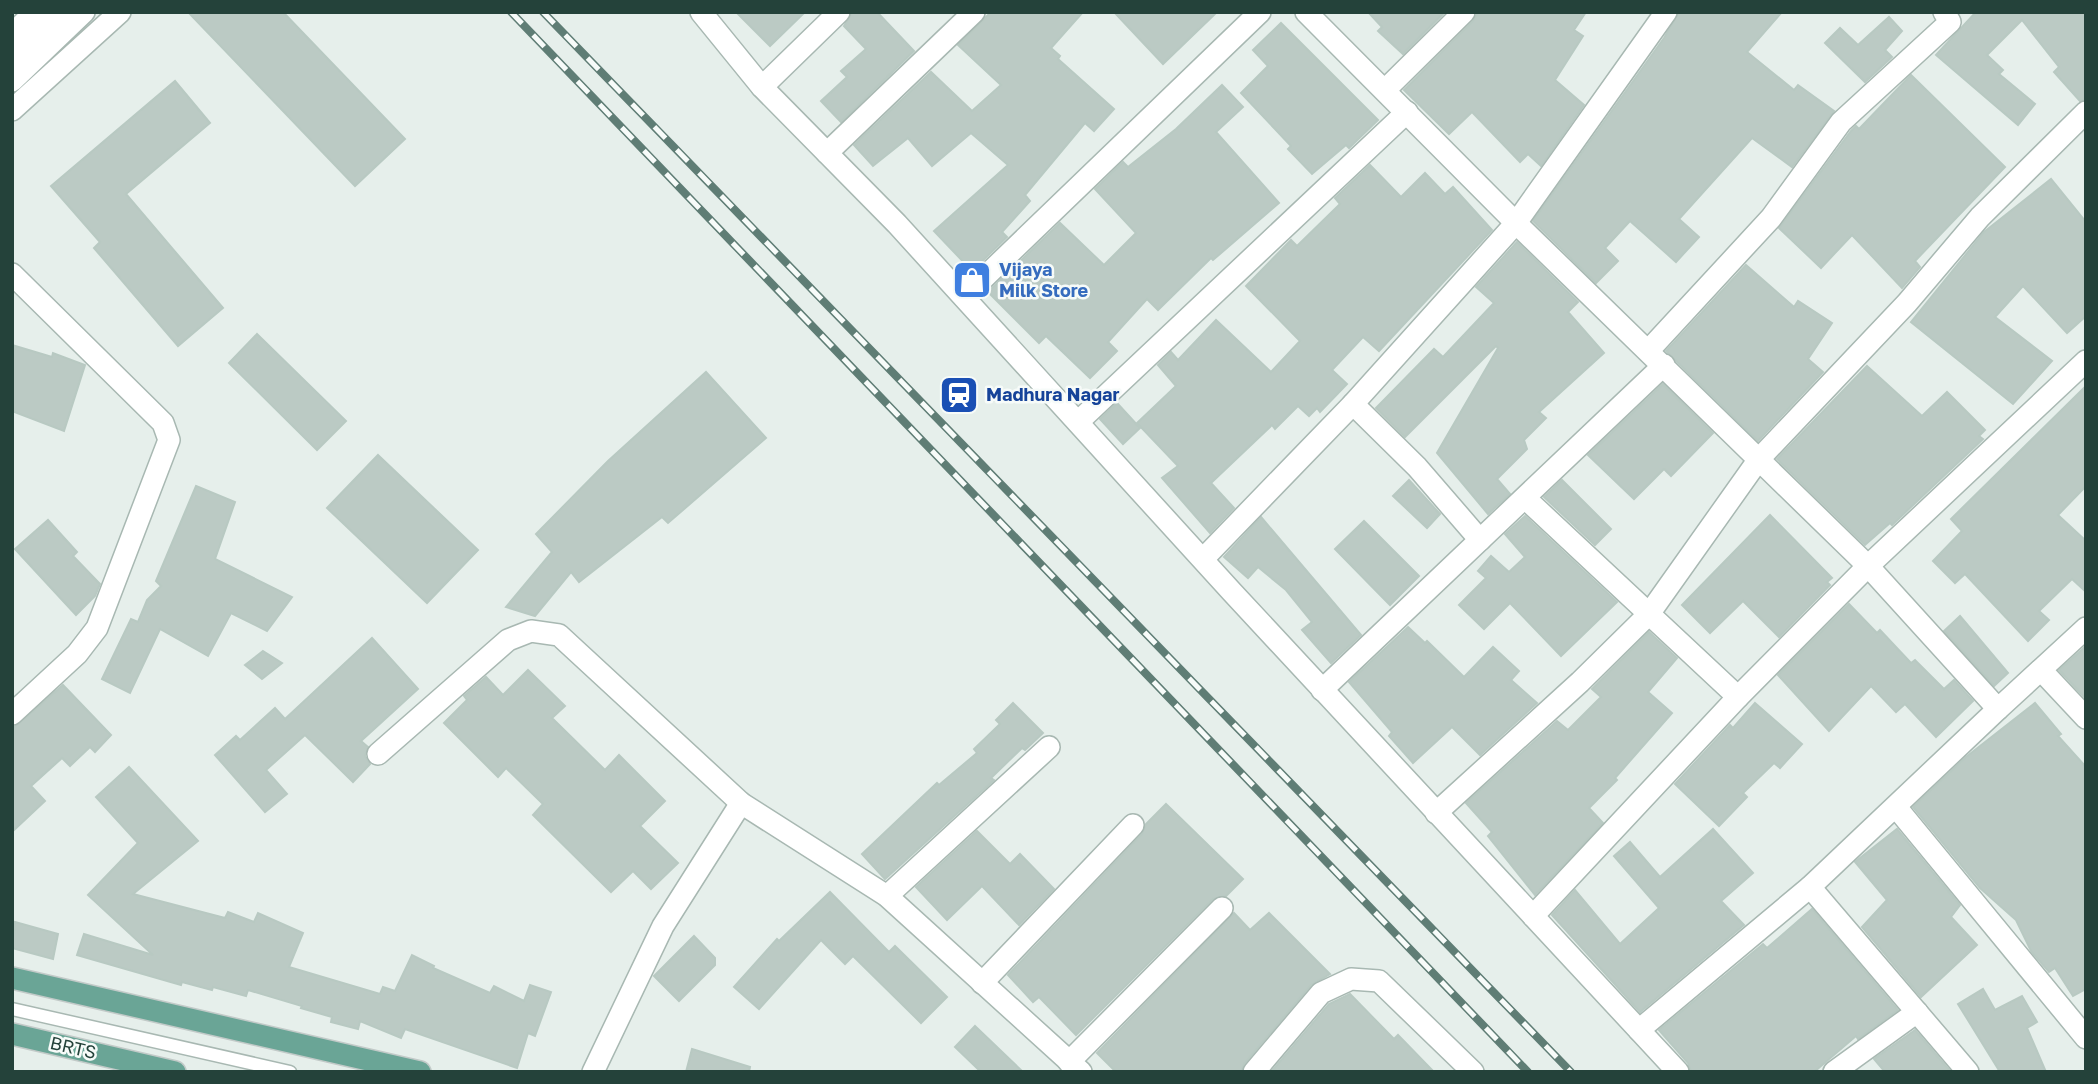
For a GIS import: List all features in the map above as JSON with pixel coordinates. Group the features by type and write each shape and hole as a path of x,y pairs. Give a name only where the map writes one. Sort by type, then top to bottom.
{"main road":[{"path":"12,978 419,1072"},
{"name":"BRTS","path":"12,1034 175,1072"}],"street":[{"path":"12,34 35,12"},
{"path":"12,58 58,12"},
{"path":"12,81 85,12"},
{"path":"12,110 120,12"},
{"path":"701,12 762,88 964,298 1322,690 1678,1072"},
{"path":"762,88 839,12"},
{"path":"827,153 974,12"},
{"path":"964,298 1260,12"},
{"path":"1385,90 1464,12"},
{"path":"1203,559 1353,404 1516,223 1666,12"},
{"path":"1322,690 1525,498 1656,357 1771,218 1841,122 1950,22 1944,12"},
{"path":"1309,13 1516,223 1868,566 1998,709"},
{"path":"1078,422 1407,112"},
{"path":"1436,813 1580,682 1649,614 1759,459 1907,303 1980,217 2086,112"},
{"path":"12,274 163,422 169,440 97,628 77,654 12,713"},
{"path":"1534,916 1738,696 1868,566 2086,361"},
{"path":"1353,404 1417,467 1480,540"},
{"path":"1525,498 1738,696"},
{"path":"1639,1030 1810,887 2086,628"},
{"path":"378,754 508,640 531,631 559,635 741,803 887,896 1075,1067 1222,908"},
{"path":"2041,670 2086,718"},
{"path":"887,896 1049,747"},
{"path":"593,1072 663,926 741,803"},
{"path":"1896,807 2086,1038"},
{"path":"982,983 1133,825"},
{"path":"1810,887 1968,1072"},
{"path":"1254,1072 1321,993 1351,978 1379,981 1473,1072"},
{"path":"1834,1072 1917,1012"}],"lane":[{"path":"12,1009 290,1072"}],"building":[{"path":"188,12 283,12 405,139 355,186"},
{"path":"736,12 805,12 770,46"},
{"path":"852,12 877,12 914,51 841,122 821,101 847,77 841,71 866,49 844,26"},
{"path":"991,12 1083,12 1051,48 1060,56 1058,59 1114,109 1094,131 1085,123 1025,195 1030,201 1002,232 1007,237 972,271 934,231 1008,165 971,133 932,166 908,138 873,166 854,145 931,72 972,111 1001,85 958,45"},
{"path":"1114,12 1217,12 1163,64"},
{"path":"1368,12 1445,12 1403,54 1378,31 1382,27"},
{"path":"1478,12 1586,12 1574,30 1583,36 1555,80 1584,105 1541,166 1528,154 1520,162 1472,112 1449,134 1404,90 1473,21"},
{"path":"1679,12 1782,12 1747,52 1794,90 1798,85 1834,111 1792,167 1752,138 1679,219 1699,237 1676,262 1630,221 1605,248 1618,261 1596,283 1533,221 1664,38"},
{"path":"1976,12 2086,12 2086,99 2080,101 2054,72 2059,67 2022,20 1987,55 2003,70 1999,74 2035,104 2018,125 1936,55"},
{"path":"1889,17 1902,31 1885,50 1892,57 1865,82 1825,43 1840,28 1858,45"},
{"path":"1281,23 1378,120 1349,148 1346,145 1312,174 1288,149 1291,146 1241,93 1268,66 1253,50"},
{"path":"1911,75 2005,167 1915,261 1920,267 1902,288 1852,235 1821,268 1779,228 1851,131 1856,126 1859,129"},
{"path":"175,81 210,123 126,194 223,308 178,346 94,248 100,242 51,186"},
{"path":"1222,85 1243,107 1216,132 1279,203 1213,260 1211,258 1158,310 1147,299 1108,342 1117,351 1090,378 1046,336 1039,343 988,292 1060,223 1104,265 1136,233 1095,189 1123,162 1128,167 1176,129"},
{"path":"1370,165 1401,197 1425,173 1445,194 1453,187 1492,230 1379,351 1363,337 1332,370 1347,384 1320,412 1317,408 1309,416 1298,406 1275,429 1272,425 1211,483 1234,508 1210,533 1162,478 1178,466 1137,423 1176,386 1158,365 1171,352 1178,360 1216,320 1271,372 1300,341 1246,286 1291,240 1297,246 1340,204 1335,198"},
{"path":"2051,179 2086,222 2086,316 2067,333 2023,286 1995,317 2052,361 2013,404 1911,322 1984,232"},
{"path":"1517,242 1578,302 1568,312 1604,353 1539,412 1546,418 1524,440 1527,449 1497,479 1510,494 1488,514 1437,453 1498,348 1496,346 1405,437 1376,408 1434,349 1443,357 1494,303 1476,287"},
{"path":"1746,265 1794,307 1798,301 1832,323 1808,359 1823,372 1758,441 1666,351"},
{"path":"257,334 346,421 317,450 229,363"},
{"path":"12,345 52,357 53,353 85,365 64,431 12,411"},
{"path":"1867,366 1922,416 1947,392 1985,430 1979,436 1983,439 1892,525 1890,523 1865,545 1777,459"},
{"path":"706,372 766,438 668,523 662,517 579,582 571,572 535,616 506,607 552,552 536,534 608,461"},
{"path":"1663,384 1713,433 1671,476 1664,469 1634,499 1588,455"},
{"path":"2086,386 2086,486 2058,515 2086,541 2086,592 2072,579 2039,611 2049,620 2028,641 1965,574 1955,583 1933,561 1962,531 1951,519"},
{"path":"1117,403 1140,428 1123,444 1100,419"},
{"path":"378,455 478,550 427,603 327,508"},
{"path":"1409,480 1440,514 1427,528 1393,496"},
{"path":"1562,480 1611,529 1595,545 1544,497"},
{"path":"196,486 235,502 215,559 292,597 267,631 231,613 208,656 160,629 130,693 102,679 131,619 138,622 147,600 161,586 156,581"},
{"path":"1770,515 1832,578 1827,582 1830,585 1779,637 1743,601 1710,633 1682,605"},
{"path":"1525,516 1617,602 1561,656 1510,603 1484,629 1459,605 1486,578 1478,571 1491,556 1509,572 1525,557 1505,534"},
{"path":"1261,517 1361,635 1331,663 1302,630 1312,622 1286,590 1258,567 1248,578 1224,557"},
{"path":"48,520 77,552 73,556 100,584 95,596 76,615 15,549"},
{"path":"1364,521 1419,576 1390,605 1335,549"},
{"path":"1849,604 1877,633 1880,630 1911,663 1915,660 1944,689 1954,680 1973,701 1936,737 1905,704 1896,712 1871,686 1829,731 1778,675"},
{"path":"1960,616 2008,673 1994,686 1944,631"},
{"path":"1408,627 1425,643 1427,641 1464,677 1493,647 1519,671 1511,680 1537,703 1480,755 1452,727 1413,763 1389,736 1392,732 1349,682"},
{"path":"1649,632 1677,658 1648,692 1672,713 1615,778 1617,780 1589,808 1603,823 1535,895 1488,836 1492,832 1466,803 1557,721 1568,730 1601,697 1592,689"},
{"path":"372,638 418,689 361,741 368,747 365,756 370,764 353,782 305,735 266,770 287,794 265,812 215,755 236,736 240,740 275,708 285,719"},
{"path":"2086,646 2086,699 2059,670"},
{"path":"263,651 282,663 262,679 245,665"},
{"path":"528,670 565,706 552,718 605,770 619,755 665,801 640,826 678,863 651,889 633,871 611,892 533,815 543,804 506,768 498,777 444,723 467,700 464,696 486,677 503,695"},
{"path":"63,685 111,735 95,752 90,747 70,766 62,758 31,786 45,801 12,832 12,729"},
{"path":"1013,703 1043,733 1025,750 1022,748 991,778 994,780 885,879 862,854 937,783 939,785 977,753 974,749 1000,724 996,720"},
{"path":"1755,703 1802,744 1780,768 1774,763 1743,793 1747,797 1719,826 1675,784 1730,725 1733,728"},
{"path":"2035,703 2061,734 2058,736 2086,767 2086,989 2073,996 2055,968 2049,972 2031,951 2016,920 1980,888 1913,807 1966,757"},
{"path":"129,767 198,841 133,894 225,918 228,912 254,922 258,913 303,933 289,967 380,994 383,987 395,991 412,955 434,966 433,968 490,993 494,986 524,1001 530,985 551,992 535,1036 528,1033 517,1068 405,1029 401,1038 360,1021 358,1029 331,1022 332,1017 301,1008 302,1006 248,990 246,996 213,987 212,990 182,982 181,985 77,955 84,934 153,955 88,895 138,843 96,797"},
{"path":"1166,804 1243,879 1226,896 1213,899 1076,1035 1039,997 1033,1002 1008,975 1142,834 1146,824"},
{"path":"1713,829 1753,873 1721,901 1744,925 1640,1012 1552,915 1575,890 1620,944 1659,908 1614,856 1630,842 1660,877"},
{"path":"1897,829 1960,905 1951,917 1977,945 1921,997 1862,927 1887,900 1855,862"},
{"path":"977,831 1010,864 1020,854 1054,889 1019,925 982,886 947,920 916,887"},
{"path":"830,892 889,952 895,946 947,997 921,1023 853,956 845,964 821,940 759,1009 734,987 777,939 779,941"},
{"path":"1812,909 1898,1010 1858,1039 1856,1036 1814,1072 1691,1072 1688,1063 1659,1030 1763,944 1767,948"},
{"path":"1234,913 1250,930 1269,913 1330,974 1311,985 1244,1064 1241,1072 1116,1072 1097,1053"},
{"path":"15,922 58,934 53,959 12,948"},
{"path":"694,936 715,958 715,965 679,1001 654,976"},
{"path":"1983,989 1995,1010 2022,996 2037,1022 2027,1028 2046,1072 2000,1072 1958,1004"},
{"path":"1350,994 1394,1039 1398,1035 1434,1072 1271,1072 1329,1004"},
{"path":"975,1026 1023,1072 981,1072 955,1047"},
{"path":"1915,1030 1951,1072 1885,1072 1874,1059"},
{"path":"692,1049 750,1067 749,1072 686,1072"}],"railway":[{"path":"511,12 1528,1072"},
{"path":"543,12 1571,1072"}],"place":[{"name":"Vijaya Milk Store","path":"972,280"},
{"name":"Madhura Nagar","path":"959,395"}]}
